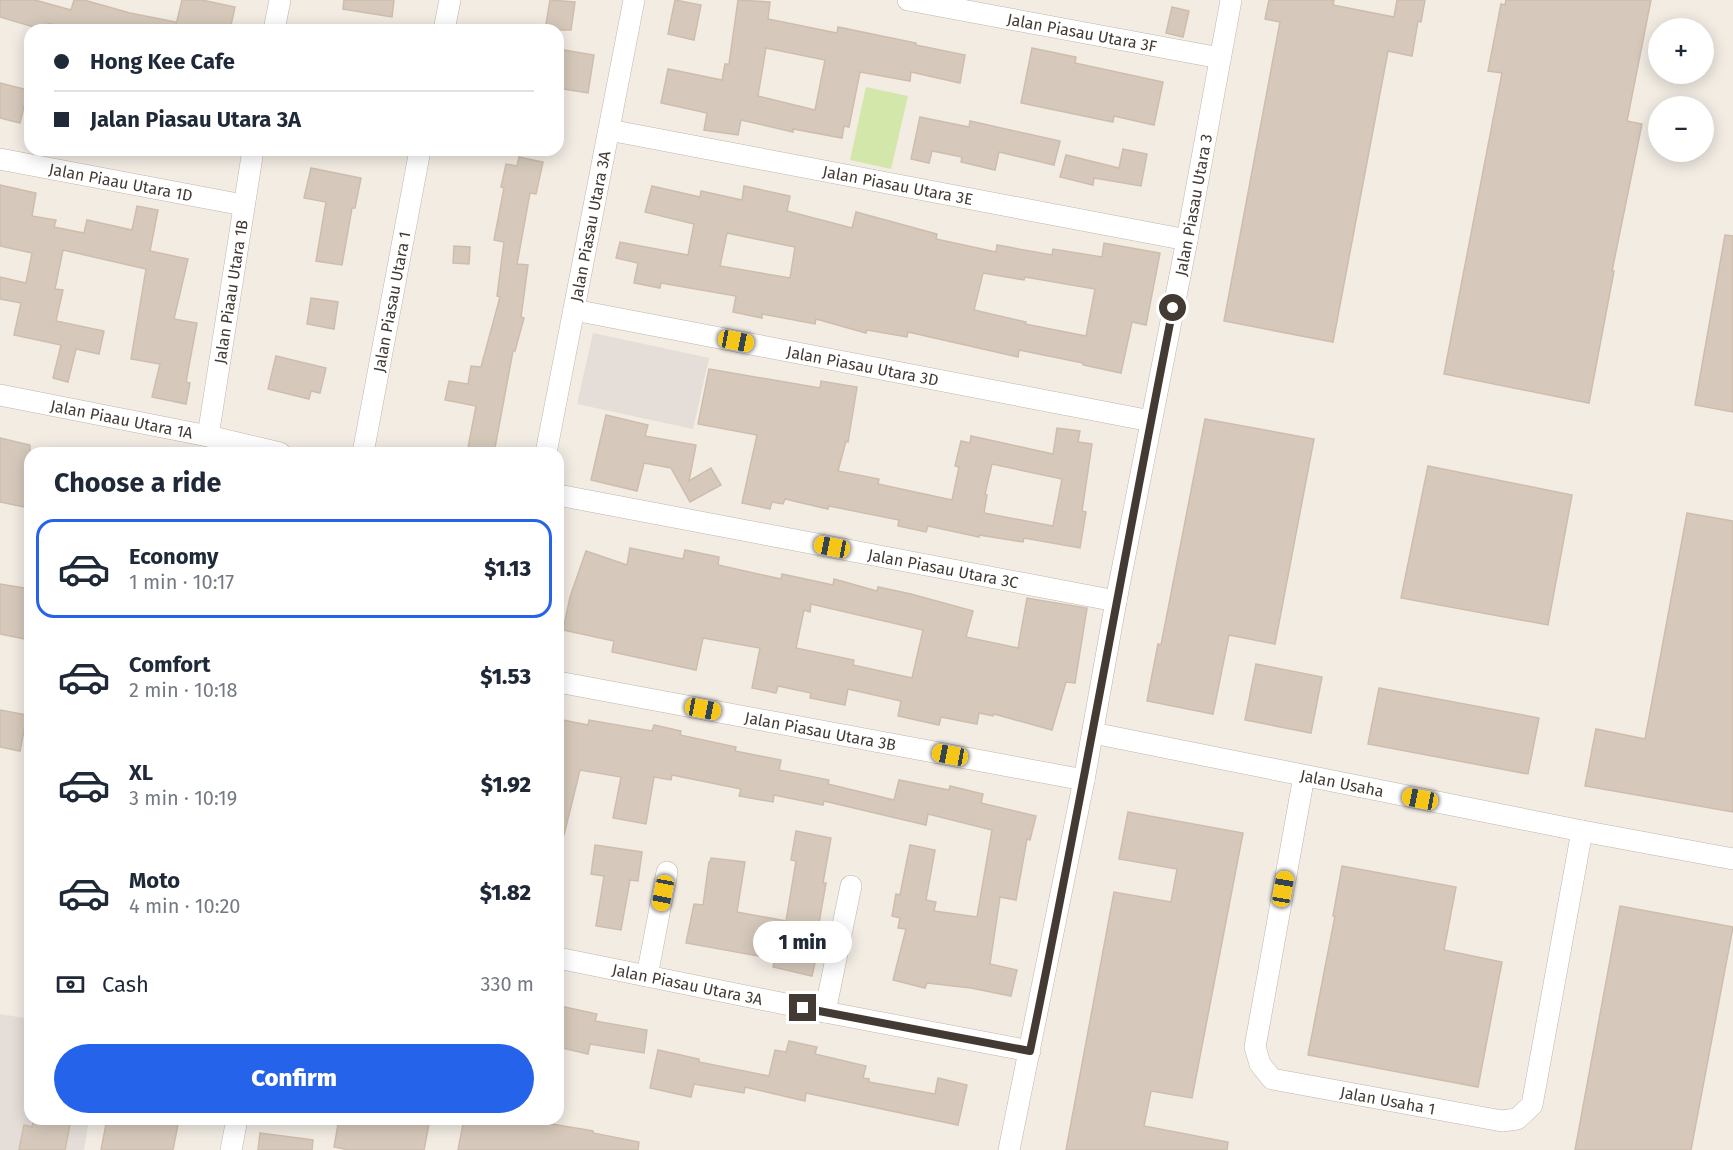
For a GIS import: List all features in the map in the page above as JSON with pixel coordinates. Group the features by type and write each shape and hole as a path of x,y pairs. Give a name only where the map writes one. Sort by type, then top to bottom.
{"street":[{"path":"275,24 280,0"},
{"path":"445,24 450,0"},
{"name":"Jalan Piasau Utara 3A","path":"547,447 634,0"},
{"name":"Jalan Piasau Utara 3F","path":"908,0 1220,58"},
{"name":"Jalan Piasau Utara 3","path":"1009,1150 1084,780 1231,0"},
{"name":"Jalan Piasau Utara 3E","path":"609,130 1187,240"},
{"name":"Jalan Piaau Utara 1B","path":"208,436 252,156"},
{"name":"Jalan Piasau Utara 1","path":"364,447 419,156"},
{"name":"Jalan Piaau Utara 1D","path":"0,159 243,205"},
{"name":"Jalan Piasau Utara 3D","path":"574,310 1151,421"},
{"name":"Jalan Piaau Utara 1A","path":"0,395 255,447"},
{"name":"Jalan Piasau Utara 3C","path":"564,496 1116,601"},
{"name":"Jalan Piasau Utara 3B","path":"564,682 1084,780"},
{"name":"Jalan Usaha","path":"1093,733 1733,859"},
{"name":"Jalan Usaha 1","path":"1304,776 1255,1047 1260,1064 1272,1079 1502,1121 1517,1119 1532,1105 1582,831"},
{"path":"647,976 667,872"},
{"path":"825,1012 852,886"},
{"name":"Jalan Piasau Utara 3A","path":"564,959 1030,1051"},
{"path":"231,1150 236,1125"}],"shaded area":[{"path":"593,333 709,358 693,429 577,404"},
{"path":"0,1014 24,1018 24,1125 88,1125 84,1150 0,1150"}],"green space":[{"path":"866,87 908,96 891,169 850,160"}],"building":[{"path":"0,0 35,0 71,10 74,0 84,0 130,13 176,22 176,24 24,24 0,17"},
{"path":"182,0 202,0 235,7 231,24 176,24"},
{"path":"344,0 394,0 392,17 343,9"},
{"path":"550,0 575,2 571,30 564,30 564,24 546,24"},
{"path":"675,0 701,5 694,40 668,34"},
{"path":"738,0 770,2 768,19 837,33 838,27 965,55 960,83 911,72 910,81 860,72 849,127 844,126 842,138 793,129 793,132 741,120 738,135 704,130 707,113 661,103 668,69 722,80 725,64 729,64","holes":["766,48 825,60 815,110 758,96"]},
{"path":"1269,0 1334,0 1333,5 1394,17 1397,0 1425,0 1421,22 1418,21 1412,56 1388,51 1333,342 1224,321 1280,22 1265,19"},
{"path":"1506,0 1651,0 1627,121 1642,124 1612,271 1614,271 1589,403 1444,374 1502,73 1488,71 1501,4 1505,5"},
{"path":"1172,7 1189,11 1183,37 1166,33"},
{"path":"1032,48 1076,57 1075,63 1163,82 1154,125 1114,116 1113,122 1021,103"},
{"path":"564,50 594,55 588,93 564,89"},
{"path":"0,83 24,89 24,106 20,123 0,118"},
{"path":"920,117 969,127 970,121 1060,141 1054,165 999,152 995,170 961,162 962,157 932,151 929,163 911,159"},
{"path":"1123,149 1147,154 1141,186 1094,178 1093,185 1060,177 1066,155 1119,168"},
{"path":"519,157 543,162 536,194 530,193 517,264 528,265 521,317 524,318 515,351 513,351 495,447 468,447 476,406 445,400 449,381 468,384 471,366 481,367 500,297 497,296 504,242 494,240 504,188 501,187 506,164 517,166"},
{"path":"311,168 361,178 355,208 352,208 342,265 316,261 326,202 304,198"},
{"path":"0,185 36,193 32,216 56,220 54,227 84,233 87,220 132,230 137,206 158,210 150,251 188,259 174,319 197,323 186,382 190,383 186,404 152,397 160,364 131,359 146,269 63,250 55,289 63,290 56,321 104,331 99,354 76,349 68,382 53,378 61,345 14,335 21,303 0,299 0,277 26,283 32,253 0,246"},
{"path":"652,186 700,197 701,191 742,200 744,186 790,196 787,211 852,228 856,212 937,234 936,239 996,252 997,245 1052,255 1053,249 1102,257 1104,243 1160,253 1146,325 1132,322 1121,373 1019,350 1018,357 908,332 907,337 867,330 866,333 816,319 815,324 762,314 762,318 733,312 736,296 661,283 660,288 634,283 638,263 616,258 620,242 688,255 694,224 645,212","holes":["727,233 795,247 790,278 720,266","983,273 1024,280 1025,277 1095,289 1086,336 1025,324 1026,322 974,310"]},
{"path":"1725,235 1733,236 1733,412 1695,405"},
{"path":"454,246 470,247 469,264 453,263"},
{"path":"311,298 338,302 334,329 307,324"},
{"path":"276,356 326,368 320,393 311,391 309,399 268,389"},
{"path":"709,369 820,388 821,381 857,387 848,442 846,441 838,471 879,479 878,484 952,500 959,467 955,466 961,441 970,443 971,436 1053,454 1057,428 1080,431 1078,442 1092,444 1082,511 1086,512 1080,548 1024,538 1023,542 979,535 979,537 928,526 926,532 898,526 899,520 829,506 828,509 785,499 783,504 772,502 770,509 742,503 757,435 698,424","holes":["992,464 1062,479 1053,526 984,513 987,495 985,494"]},
{"path":"606,415 648,425 645,436 696,445 689,481 711,468 721,485 690,502 671,468 644,463 637,491 591,480"},
{"path":"1205,419 1314,439 1275,644 1229,635 1213,714 1147,701 1158,644 1161,645"},
{"path":"0,438 30,445 30,447 24,447 24,507 0,502"},
{"path":"1428,466 1572,495 1548,625 1401,598"},
{"path":"1687,513 1733,521 1733,812 1585,786 1596,729 1645,739"},
{"path":"630,548 683,559 685,550 719,557 718,565 781,579 782,574 833,585 834,579 877,591 878,587 911,594 973,611 966,637 1018,648 1027,598 1087,608 1075,683 1066,682 1052,730 994,714 993,716 979,713 977,724 941,717 939,725 898,716 901,701 848,689 845,705 810,698 811,693 778,686 776,693 752,688 760,648 703,638 696,670 612,652 614,641 564,630 570,597 586,551 627,565","holes":["811,604 923,630 912,678 853,665 854,660 796,648 804,610 810,612"]},
{"path":"0,584 24,588 24,639 0,634"},
{"path":"1256,664 1322,677 1311,733 1245,720"},
{"path":"1379,688 1539,718 1528,774 1368,744"},
{"path":"0,710 24,714 20,751 0,747"},
{"path":"564,720 588,725 589,720 652,731 654,725 681,731 680,735 736,747 735,751 781,760 779,770 829,780 828,784 894,800 899,780 949,790 950,786 983,794 981,803 1036,816 1030,840 1027,839 1016,900 1000,897 990,964 1017,970 1011,996 927,983 925,988 893,980 906,929 898,928 900,918 892,916 896,894 900,895 910,845 935,850 926,900 936,902 934,911 977,917 992,830 928,814 926,825 824,801 823,805 774,795 773,802 739,796 741,789 672,775 671,780 654,777 646,824 613,818 621,777 580,770 564,835"},
{"path":"1128,812 1243,833 1192,1098 1151,1091 1144,1126 1228,1142 1227,1150 1066,1150 1114,892 1171,902 1177,869 1119,859"},
{"path":"796,831 831,838 816,940 820,941 812,976 773,967 775,959 686,943 694,904 703,905 711,858 745,862 737,912 786,921 796,861 791,860"},
{"path":"595,845 642,852 638,881 630,880 621,930 596,926 604,876 591,874"},
{"path":"1342,866 1456,887 1444,950 1502,962 1478,1087 1308,1055 1335,916 1333,916"},
{"path":"1620,906 1733,927 1691,1150 1575,1150"},
{"path":"564,1007 597,1014 595,1021 647,1030 644,1053 590,1044 588,1054 564,1048"},
{"path":"789,1041 817,1047 815,1054 866,1066 863,1078 869,1079 869,1082 935,1094 938,1078 967,1085 958,1125 806,1093 805,1101 745,1087 744,1093 694,1084 691,1097 650,1088 658,1050 699,1059 699,1062 769,1076 775,1050 786,1052"},
{"path":"24,1125 32,1127 32,1125 70,1125 65,1150 19,1150"},
{"path":"106,1125 178,1125 173,1150 101,1150"},
{"path":"338,1125 429,1125 424,1150 349,1150 334,1147"},
{"path":"463,1125 558,1125 639,1142 638,1150 458,1150"},
{"path":"260,1133 313,1140 312,1150 258,1150"}],"route":[{"path":"803,1008 1030,1051 1084,780 1173,308"}]}
